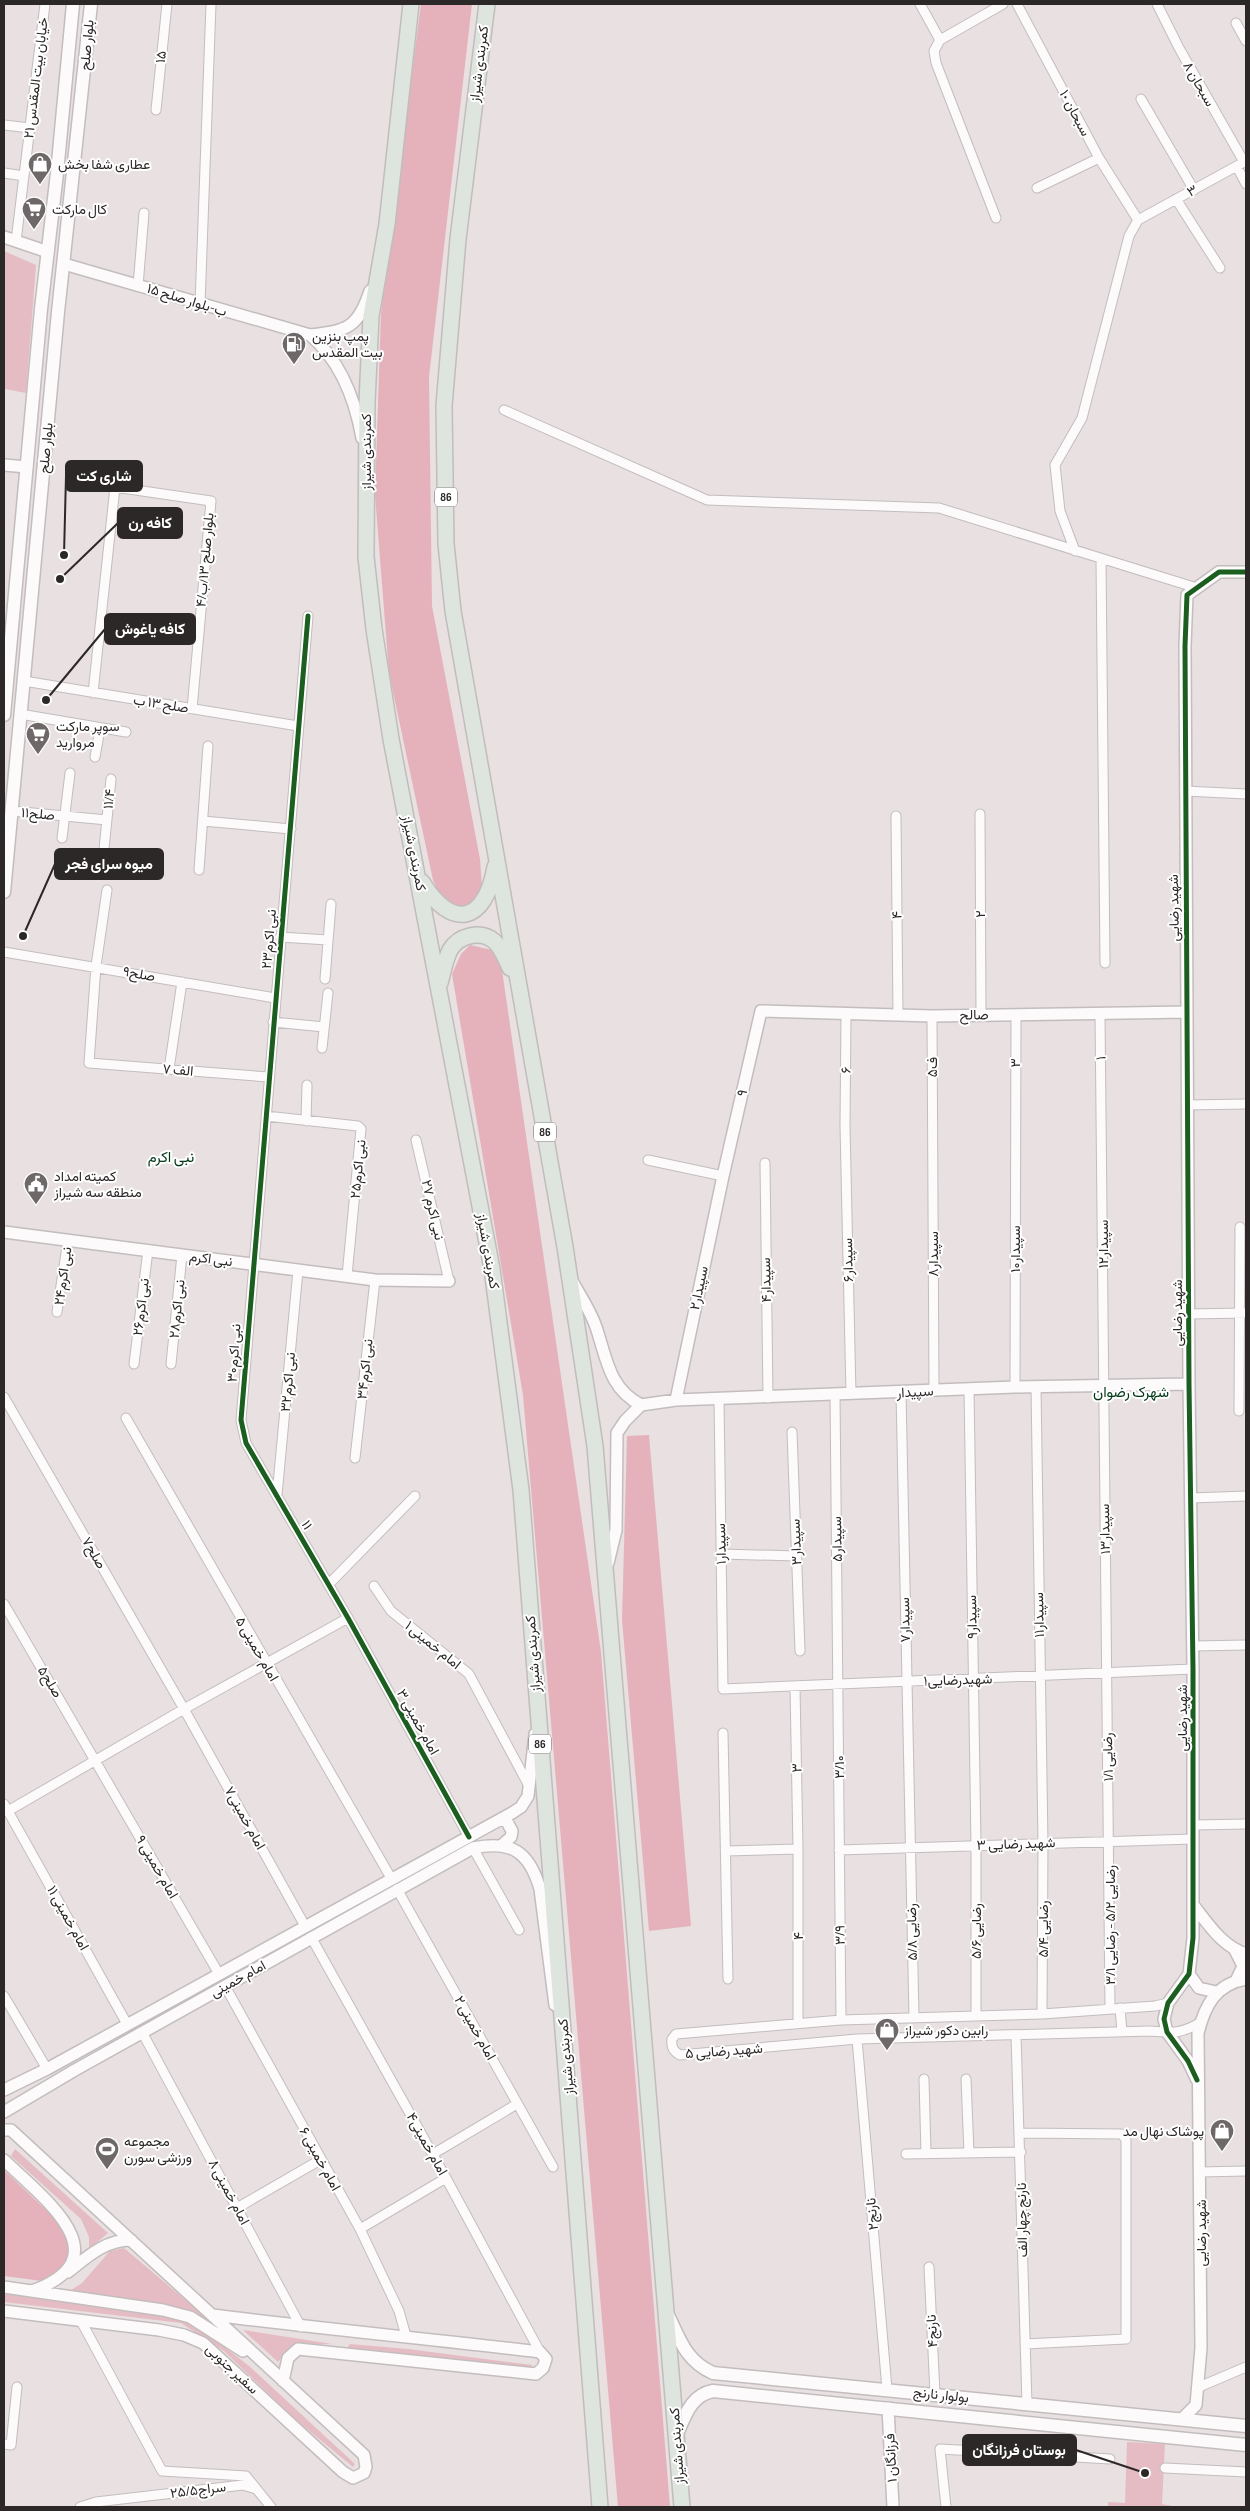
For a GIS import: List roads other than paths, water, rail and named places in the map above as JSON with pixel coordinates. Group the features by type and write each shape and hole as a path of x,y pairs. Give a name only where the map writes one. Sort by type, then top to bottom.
{"highway":[{"name":"کمربندی شیراز","path":"411,4 387,224 377,270 370,335 366,465 366,556 374,629 391,739 492,1269 509,1385 521,1490 600,2507"},
{"name":"کمربندی شیراز","path":"486,4 458,239 444,406 446,544 452,611 570,1277 596,1446 605,1577 682,2507"},
{"path":"418,874 440,907 448,913 466,913 480,906 486,899 496,858"},
{"path":"439,986 451,949 458,941 478,935 489,938 499,946 519,987"}],"main road":[{"name":"بلوار صلح","path":"4,707 73,4"},
{"name":"بلوار صلح","path":"4,892 58,312 91,4"},
{"path":"63,113 80,115"},
{"path":"20,550 36,551"},
{"name":"بولوار نارنج","path":"667,2313 689,2356 699,2367 713,2373 1246,2426"},
{"path":"713,2373 706,2379 706,2384 713,2391"},
{"path":"676,2434 696,2398 703,2393 713,2391"},
{"name":"بولوار نارنج","path":"713,2391 1246,2446"}],"street":[{"name":"خیابان بیت المقدس ۲۱","path":"16,241 45,4"},
{"name":"۱۵","path":"156,110 167,4"},
{"path":"200,304 211,4"},
{"path":"920,4 940,40"},
{"path":"996,218 936,63 934,51 940,40 1003,4"},
{"name":"سبحان ١٠","path":"1017,4 1099,158 1138,220"},
{"name":"سبحان ٨","path":"1157,4 1242,164 1246,184"},
{"path":"1236,23 1246,41"},
{"path":"1141,99 1194,190"},
{"path":"4,125 30,128"},
{"path":"1037,188 1099,158"},
{"name":"۳","path":"1138,220 1242,164"},
{"path":"4,173 24,176"},
{"path":"1176,199 1220,268"},
{"path":"138,286 144,213"},
{"path":"1075,551 1060,511 1056,465 1082,418 1129,236 1138,220"},
{"path":"4,237 48,252"},
{"name":"۱۵ ب-بلوار صلح","path":"64,264 310,334"},
{"path":"310,334 338,332 353,323 366,302 377,270"},
{"path":"310,334 325,347 336,361 343,377 358,418 366,465"},
{"path":"504,410 707,500 939,508 1197,588"},
{"path":"4,464 28,467"},
{"name":"بلوار صلح ۱۳/ب/۴","path":"94,693 115,487 211,501 192,709"},
{"path":"1101,559 1104,963"},
{"name":"شهید رضایی","path":"1197,2080 1188,2061 1166,2032 1164,2020 1168,2003 1189,1974 1194,1906 1184,646 1187,595 1219,572 1246,572"},
{"name":"نبی اکرم۲۳","path":"252,1264 308,616"},
{"name":"صلح ۱۳ ب","path":"24,681 298,726"},
{"path":"20,714 126,732"},
{"path":"95,757 100,728"},
{"path":"199,870 208,746"},
{"path":"62,838 70,773"},
{"name":"۱۱/۴","path":"104,849 111,779"},
{"path":"1185,791 1246,794"},
{"name":"صلح۱۱","path":"12,811 107,820"},
{"name":"۲","path":"980,814 981,1015"},
{"name":"۴","path":"896,816 898,1015"},
{"path":"203,821 291,829"},
{"path":"96,966 107,890"},
{"path":"325,979 330,904"},
{"path":"280,937 328,940"},
{"name":"صلح۹","path":"4,952 96,966 275,998"},
{"name":"۷ الف","path":"96,966 89,1063 268,1078"},
{"path":"169,1069 182,982"},
{"path":"322,1048 328,993"},
{"name":"صالح","path":"760,1011 932,1016 1187,1012"},
{"name":"۹","path":"722,1176 760,1011"},
{"name":"۱","path":"1100,1013 1102,1102"},
{"name":"۶","path":"845,1126 846,1015"},
{"name":"۳","path":"1015,1111 1016,1015"},
{"name":"ف۵","path":"932,1016 932,1118"},
{"path":"273,1022 324,1027"},
{"path":"306,1121 307,1086"},
{"name":"سپیدار۱۲","path":"1102,1102 1104,1386"},
{"path":"1187,1105 1246,1104"},
{"name":"سپیدار۱۰","path":"1015,1111 1016,1387"},
{"name":"نبی اکرم۲۵","path":"266,1116 358,1126 362,1132 347,1276"},
{"name":"سپیدار۸","path":"932,1118 934,1391"},
{"name":"سپیدار۶","path":"845,1126 851,1394"},
{"name":"نبی اکرم ۲۷","path":"416,1140 449,1281"},
{"path":"648,1160 722,1176"},
{"name":"سپیدار۴","path":"765,1163 768,1398"},
{"name":"سپیدار۲","path":"676,1400 722,1176"},
{"path":"1238,1411 1243,1313 1240,1227"},
{"name":"نبی اکرم","path":"4,1232 375,1280 449,1281"},
{"name":"نبی اکرم۲۴","path":"57,1312 68,1240"},
{"name":"نبی اکرم۲۶","path":"134,1364 148,1250"},
{"name":"نبی اکرم۲۸","path":"171,1364 182,1255"},
{"name":"نبی اکرم۳۰","path":"246,1444 241,1420 252,1264"},
{"name":"نبی اکرم۳۲","path":"277,1495 298,1270"},
{"path":"570,1277 597,1329 610,1375 629,1399 641,1405 625,1421 617,1433 616,1530 605,1577"},
{"name":"نبی اکرم۳۴","path":"355,1458 375,1280"},
{"path":"1188,1314 1243,1313"},
{"name":"سپیدار","path":"641,1405 676,1400 768,1398 1016,1387 1189,1384"},
{"name":"سپیدار۱۳","path":"1104,1386 1106,1673"},
{"name":"سپیدار۱۱","path":"1036,1387 1043,1843"},
{"name":"سپیدار۹","path":"969,1389 976,1846"},
{"name":"سپیدار۷","path":"901,1392 910,1848"},
{"name":"سپیدار۵","path":"834,1394 839,1685"},
{"name":"صلح۷","path":"4,1397 184,1709"},
{"name":"سپیدار۱","path":"719,1399 723,1689"},
{"name":"امام خمینی ۵","path":"126,1418 390,1878"},
{"name":"سپیدار۳","path":"792,1432 800,1651"},
{"name":"۱۱","path":"246,1444 348,1618"},
{"path":"329,1584 415,1496"},
{"path":"1191,1498 1246,1496"},
{"path":"721,1554 797,1556"},
{"name":"امام خمینی ۱","path":"374,1586 391,1610 469,1674 529,1786"},
{"name":"صلح۵","path":"4,1604 96,1760"},
{"path":"6,1808 96,1760 348,1618"},
{"name":"امام خمینی ۳","path":"348,1618 469,1836"},
{"path":"1193,1646 1246,1645"},
{"name":"شهیدرضایی۱","path":"723,1689 1193,1669"},
{"name":"رضایی ۱/۱","path":"1106,1673 1110,1841"},
{"name":"۳/۱۰","path":"839,1685 839,1850"},
{"name":"۳","path":"795,1686 798,1849"},
{"name":"امام خمینی۷","path":"184,1709 305,1926"},
{"name":"امام خمینی","path":"4,2090 68,2057 521,1807 528,1796 538,1714"},
{"path":"723,1733 728,1979"},
{"name":"امام خمینی ۹","path":"96,1760 218,1974"},
{"name":"امام خمینی ۱۱","path":"6,1808 128,2024"},
{"path":"501,1819 507,1822 512,1831 511,1837 502,1845"},
{"path":"1194,1825 1246,1824"},
{"name":"شهید رضایی ۳","path":"839,1850 1193,1838"},
{"name":"رضایی ۵/۲ - رضایی ۳/۱","path":"1110,1841 1115,2008 1122,2032"},
{"name":"رضایی ۵/۴","path":"1042,2014 1043,1843"},
{"path":"519,1930 473,1848 493,1844 502,1845 523,1856 536,1874 542,1903 551,1983 565,2043"},
{"name":"رضایی ۵/۶","path":"976,1846 976,2016"},
{"name":"امام خمینی","path":"4,2112 142,2032 473,1848"},
{"name":"رضایی ۵/۸","path":"910,1848 914,2017"},
{"path":"726,1851 798,1849"},
{"name":"۴","path":"798,1849 798,2022"},
{"name":"۳/۹","path":"839,1850 841,2020"},
{"name":"امام خمینی ۲","path":"397,1890 553,2167"},
{"path":"1194,1906 1216,1935 1235,1950 1246,1954"},
{"path":"1193,1938 1202,1934 1216,1935"},
{"name":"امام خمینی۴","path":"311,1937 433,2154 540,2352"},
{"path":"1189,1974 1199,1988 1216,1992 1241,1980 1242,1966 1235,1950"},
{"name":"امام خمینی ۶","path":"225,1986 360,2229 399,2311 406,2336"},
{"name":"شهید رضایی","path":"1182,2419 1196,2405 1201,2348 1198,2033 1201,2022 1216,1992"},
{"path":"4,1996 46,2069"},
{"name":"شهید رضایی ۵","path":"1168,2003 1042,2014 798,2022 676,2034 672,2039 671,2045 674,2052 680,2055 856,2039 1187,2031 1201,2022"},
{"name":"امام خمینی ۸","path":"142,2032 301,2327"},
{"name":"نارنج چهار الف","path":"1016,2035 1021,2152 1024,2344 1027,2404"},
{"name":"نارنج۲","path":"856,2039 887,2390"},
{"path":"68,2057 75,2070"},
{"path":"966,2078 969,2153"},
{"path":"924,2079 926,2154"},
{"path":"433,2154 517,2104"},
{"path":"4,2130 11,2130 283,2381"},
{"path":"1020,2133 1122,2134 1126,2140 1126,2339 1024,2344"},
{"path":"906,2154 1021,2152"},
{"path":"4,2160 58,2212 72,2233 75,2251 71,2263 63,2276"},
{"path":"237,2208 320,2160"},
{"path":"1200,2172 1246,2171"},
{"path":"360,2229 446,2178"},
{"path":"30,2291 50,2284 97,2250 113,2242 131,2240"},
{"name":"نارنج۴","path":"929,2267 935,2394"},
{"name":"سفیر جنوبی","path":"4,2287 163,2310 190,2317 266,2365"},
{"name":"سفیر جنوبی","path":"4,2311 167,2332 184,2335 203,2343 343,2472 353,2478 364,2473 366,2467 364,2455 283,2381"},
{"path":"213,2315 339,2332 406,2336 540,2352 546,2359 543,2368 536,2374 298,2349 288,2358 283,2381"},
{"path":"81,2321 162,2471 246,2476 271,2507"},
{"path":"337,2353 339,2332"},
{"path":"1199,2387 1246,2367"},
{"path":"7,2444 17,2387"},
{"name":"فرزانگان ۱","path":"888,2408 893,2507"},
{"path":"946,2507 940,2449 1110,2459"},
{"path":"1166,2468 1246,2472"},
{"name":"سراج۲۵/۵","path":"80,2507 96,2502 243,2485 256,2490"}],"place":[{"name":"عطاری شفا بخش","path":"40,185"},
{"name":"کال مارکت","path":"34,230"},
{"name":"پمپ بنزین بیت المقدس","path":"294,365"},
{"name":"شاری کت","path":"64,555"},
{"name":"کافه رن","path":"60,579"},
{"name":"کافه یاغوش","path":"46,700"},
{"name":"سوپر مارکت مروارید","path":"38,755"},
{"name":"میوه سرای فجر","path":"23,936"},
{"name":"کمیته امداد منطقه سه شیراز","path":"36,1205"},
{"name":"رابین دکور شیراز","path":"887,2051"},
{"name":"پوشاک نهال مد","path":"1222,2152"},
{"name":"مجموعه ورزشی سورن","path":"107,2170"},
{"name":"بوستان فرزانگان","path":"1145,2473"}],"district":[{"name":"نبی اکرم","path":"171,1157"},
{"name":"شهرک رضوان","path":"1131,1392"}]}
